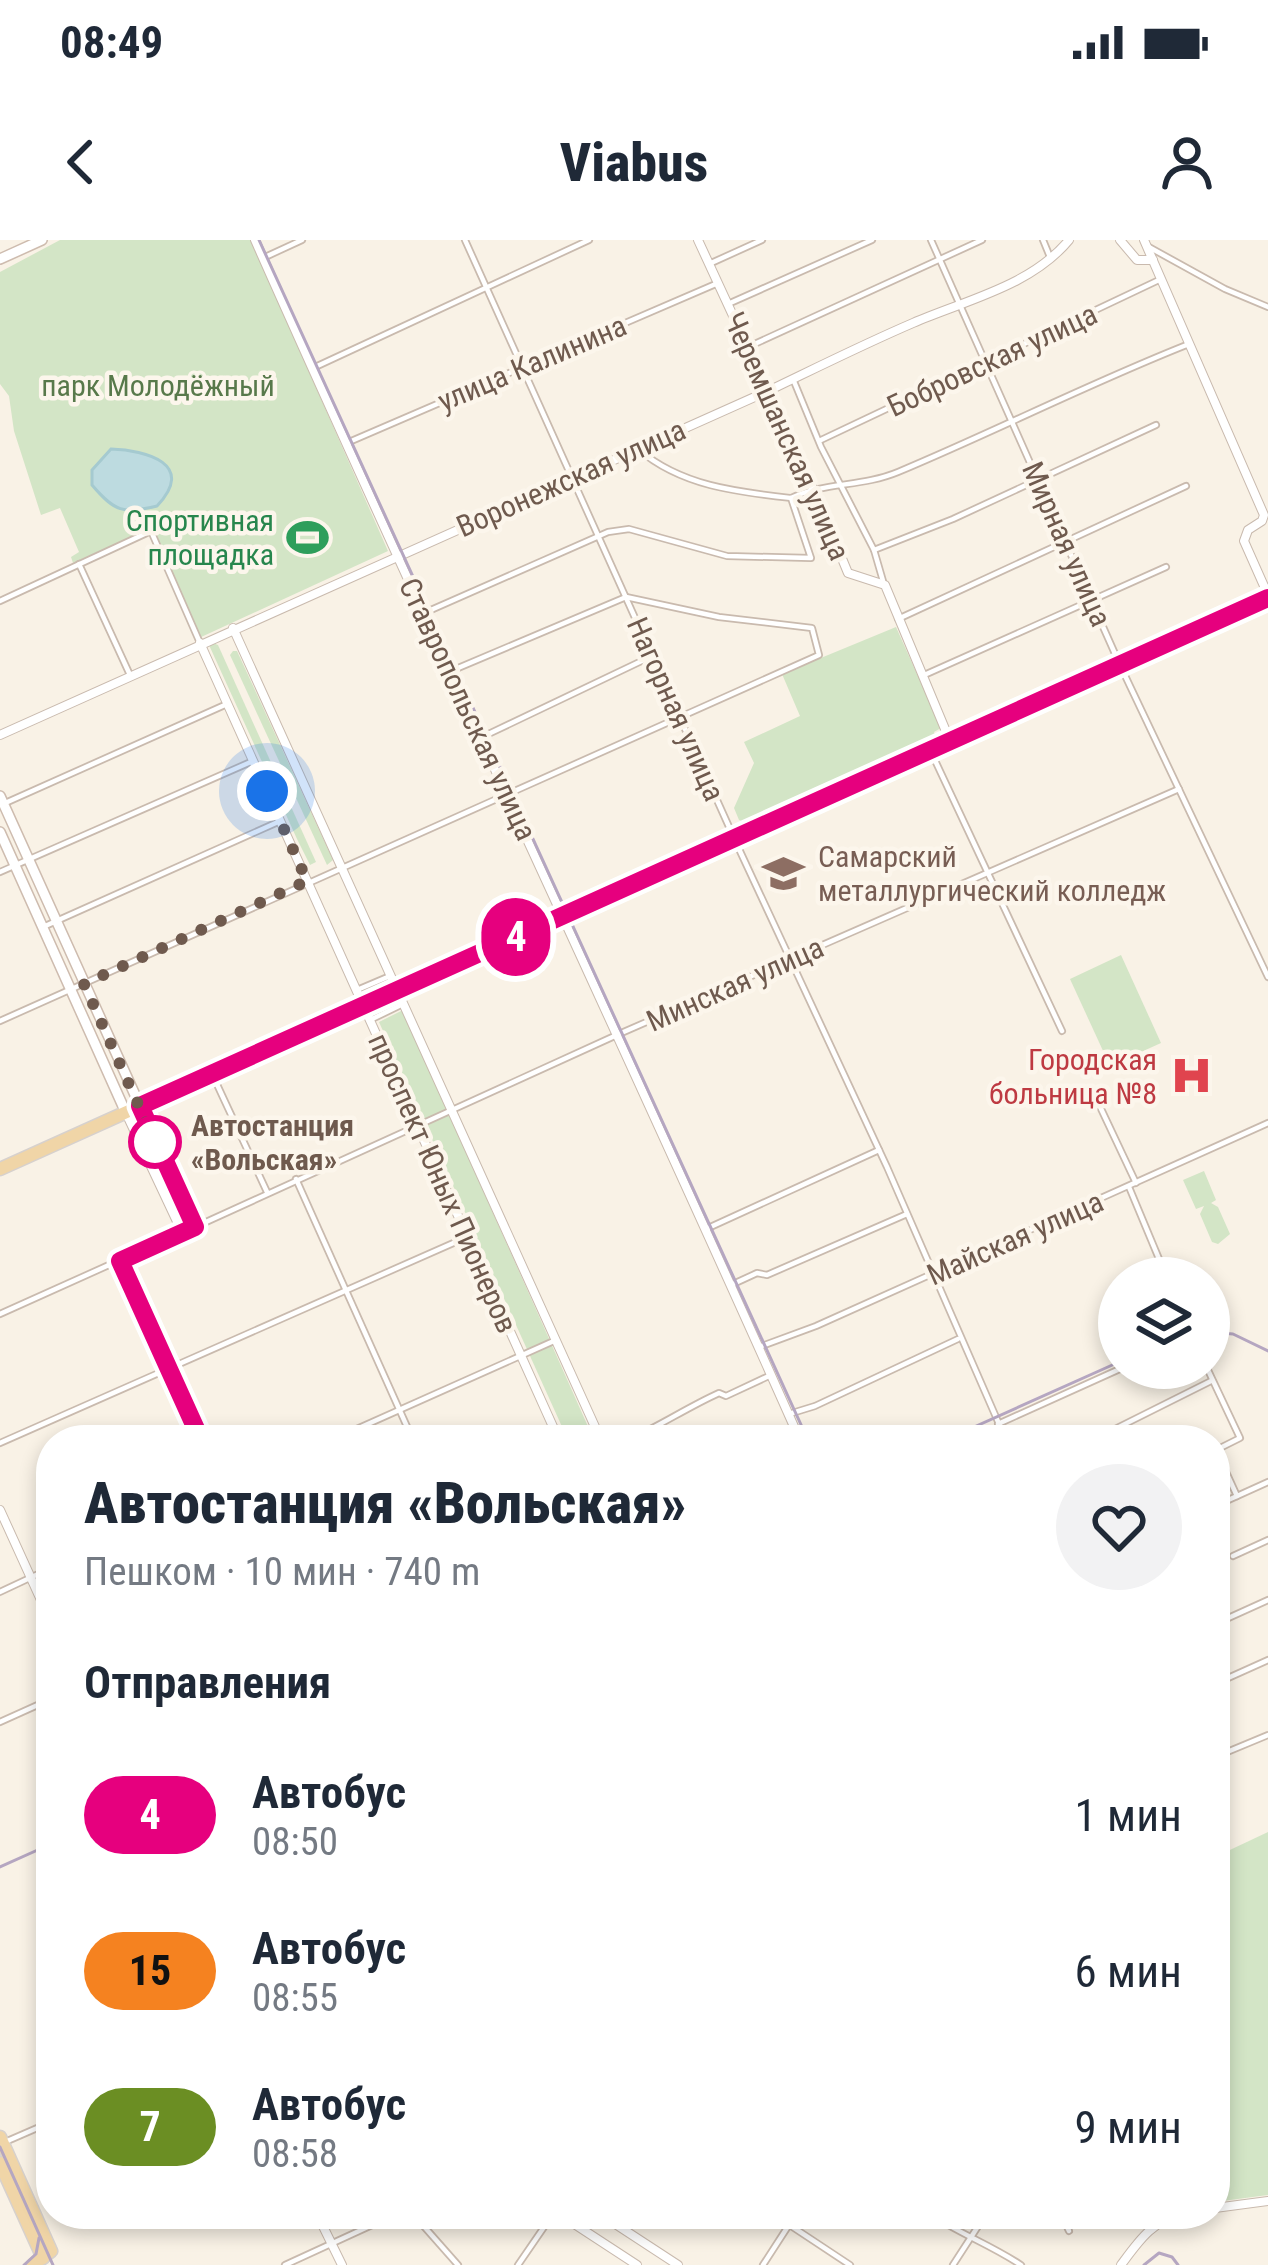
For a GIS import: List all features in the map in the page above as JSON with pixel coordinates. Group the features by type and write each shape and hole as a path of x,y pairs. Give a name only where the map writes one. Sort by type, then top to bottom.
{"main road":[{"path":"0,259 19,245 42,240"},
{"path":"0,1169 212,1074 366,1013 563,916 1268,597"},
{"path":"2,800 84,984 133,1110"},
{"path":"0,832 70,989 133,1110"},
{"path":"1,2142 46,2261"},
{"path":"0,2163 46,2261"}],"street":[{"name":"Ставропольская улица","path":"255,240 794,1425"},
{"path":"262,258 302,240"},
{"name":"Нагорная улица","path":"465,240 879,1150 998,1424"},
{"path":"313,368 589,240"},
{"name":"Черемшанская улица","path":"698,240 848,573 884,585 950,741"},
{"path":"709,264 762,240"},
{"path":"728,304 872,240"},
{"name":"Мирная улица","path":"932,240 1120,665 1268,977"},
{"path":"748,347 982,240"},
{"path":"1043,240 1051,259"},
{"name":"Воронежская улица","path":"0,735 874,340 962,305 1051,259 1069,240"},
{"path":"1120,240 1137,260 1153,260"},
{"path":"1145,243 1264,515 1244,541 1268,597"},
{"path":"1145,243 1225,289 1268,307"},
{"name":"Бобровская улица","path":"821,440 1161,279"},
{"name":"улица Калинина","path":"346,443 718,283"},
{"path":"638,449 653,462 707,485 791,498 895,474 1078,389 1189,344"},
{"path":"793,379 874,550 884,585"},
{"path":"874,550 1156,425"},
{"path":"898,619 1186,486"},
{"path":"424,613 598,537 629,529 727,556 811,558 791,498"},
{"name":"проспект Юных Пионеров","path":"79,564 151,530 552,1425"},
{"path":"0,601 79,564 130,675"},
{"path":"922,676 1166,567"},
{"path":"0,1021 819,656 812,628 799,624 719,617 626,597 451,671"},
{"name":"проспект Юных Пионеров","path":"233,628 594,1425"},
{"path":"480,738 652,656"},
{"path":"2,800 227,704"},
{"path":"931,750 1063,1031"},
{"path":"0,872 253,760"},
{"name":"Минская улица","path":"195,1227 619,1034 1179,789"},
{"path":"43,927 280,821"},
{"path":"356,991 390,976"},
{"path":"212,1074 267,1192"},
{"path":"1095,1096 1159,1257"},
{"path":"0,1314 195,1227 133,1110"},
{"path":"133,1110 182,1232"},
{"name":"Майская улица","path":"759,1347 1268,1124"},
{"path":"706,1229 879,1150"},
{"path":"296,1179 406,1425"},
{"path":"731,1285 757,1273 767,1275 907,1214"},
{"path":"40,1425 467,1237"},
{"path":"120,1261 194,1425"},
{"path":"789,1414 960,1338"},
{"path":"366,1425 556,1340"},
{"path":"657,1425 719,1393 726,1396 771,1375"},
{"path":"998,1424 1098,1379"},
{"path":"1123,1425 1195,1389"},
{"path":"1217,1389 1240,1438 1230,1443"},
{"path":"0,1443 36,1427"},
{"path":"1230,1481 1237,1496"},
{"path":"1230,1499 1268,1482"},
{"path":"0,1510 36,1589"},
{"path":"1233,1556 1268,1540"},
{"path":"0,1592 36,1576"},
{"path":"1230,1617 1268,1600"},
{"path":"1230,1677 1268,1660"},
{"path":"0,1722 36,1706"},
{"path":"1230,1751 1268,1735"},
{"path":"1,2142 36,2128"},
{"path":"1230,2207 1268,2201"},
{"path":"324,2229 342,2265"},
{"path":"285,2265 364,2229"},
{"path":"426,2229 458,2265"},
{"path":"518,2265 545,2229"},
{"path":"580,2229 638,2265"},
{"path":"623,2229 678,2265"},
{"path":"763,2265 786,2229"},
{"path":"796,2229 850,2265"},
{"path":"957,2229 1021,2265"},
{"path":"952,2265 975,2229"},
{"path":"1121,2265 1151,2229"}],"green space":[{"name":"парк Молодёжный","path":"60,240 251,240 388,551 199,638 153,527 73,563 71,557 79,552 60,508 41,515 14,431 9,396 0,384 0,272"},
{"path":"896,627 941,728 934,732 937,739 747,823 739,820 734,808 754,763 744,742 800,716 782,674"},
{"path":"209,645 218,645 316,862 310,865"},
{"path":"237,651 333,860 327,865 230,655"},
{"path":"1121,955 1161,1043 1110,1066 1070,979"},
{"path":"403,1010 587,1425 561,1425 379,1022"},
{"path":"1204,1171 1216,1200 1211,1203 1218,1207 1230,1234 1218,1244 1212,1242 1200,1214 1204,1206 1196,1209 1183,1180"},
{"path":"1268,1832 1268,2195 1230,2200 1230,1850"}],"water":[{"path":"111,449 151,456 169,470 168,492 157,506 120,509 92,485 92,470"}],"tram line":[{"path":"259,240 801,1425"},
{"path":"1230,1334 1268,1351"},
{"path":"978,1425 1098,1371"},
{"path":"0,1867 36,1851"},
{"path":"0,2147 36,2227"},
{"path":"37,2229 53,2265"},
{"path":"24,2265 36,2254 39,2238"},
{"path":"1144,2265 1159,2253 1178,2265"}],"bus line":[{"name":"4","path":"194,1425 120,1261 195,1227 140,1106 1268,598"}],"place":[{"name":"Спортивная площадка","path":"308,537"},
{"name":"Самарский металлургический колледж","path":"784,873"},
{"name":"Городская больница №8","path":"1191,1076"},
{"name":"Автостанция «Вольская»","path":"155,1142"}],"route":[{"path":"155,1142 84,984 307,881 267,791"}]}
